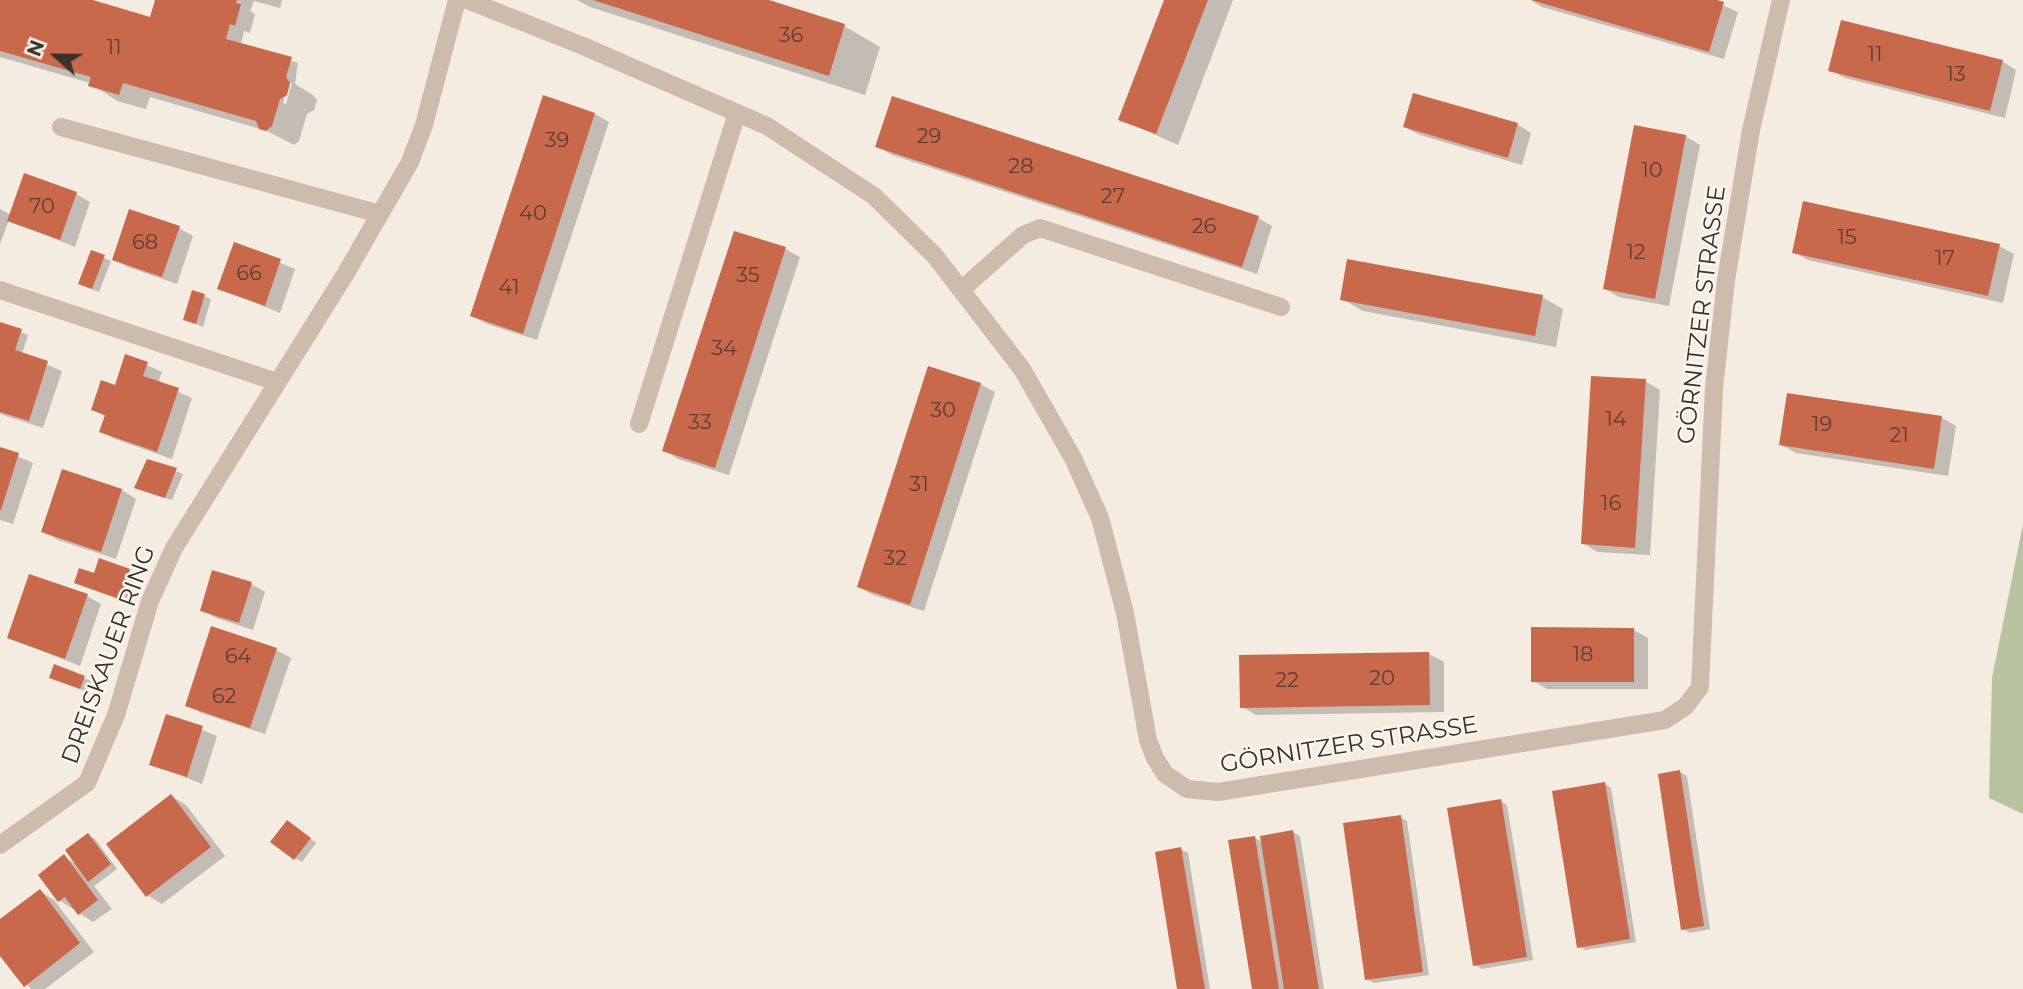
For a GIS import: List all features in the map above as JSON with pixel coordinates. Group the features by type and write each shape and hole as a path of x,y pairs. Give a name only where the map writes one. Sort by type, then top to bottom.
{"street":[{"name":"DREISKAUER RING","path":"0,845 87,783 116,715 150,601 174,548 410,162 424,125 457,0"},
{"name":"GÖRNITZER STRASSE","path":"467,0 583,46 767,126 874,196 935,256 1023,369 1073,458 1100,518 1125,613 1148,740 1165,774 1187,789 1218,792 1665,720 1686,706 1700,687 1714,388 1726,280 1751,130 1781,0"},
{"path":"639,424 737,113"},
{"path":"61,127 380,214"},
{"path":"961,290 1023,235 1041,228 1281,307"},
{"path":"0,290 277,382"}],"green space":[{"path":"2023,524 2023,814 1989,798 1992,678"}],"building":[{"path":"0,0 93,0 150,17 155,0 237,0 236,3 241,4 235,26 230,24 226,39 292,57 286,77 290,83 287,95 280,99 272,126 266,131 259,129 256,121 123,83 119,95 88,86 91,77 0,51"},
{"path":"593,0 769,0 845,24 829,76"},
{"path":"1164,0 1208,0 1156,134 1118,120"},
{"path":"1531,0 1717,0 1724,2 1709,52"},
{"path":"1841,20 2003,60 1990,111 1828,71"},
{"path":"1413,93 1518,123 1508,158 1403,127"},
{"path":"543,95 595,113 523,334 470,316"},
{"path":"892,96 1259,216 1242,267 875,147"},
{"path":"1634,125 1686,135 1655,299 1603,289"},
{"path":"24,173 77,192 60,240 7,221"},
{"path":"1803,201 2000,244 1988,296 1792,253"},
{"path":"129,209 180,226 162,277 112,260"},
{"path":"734,231 786,247 715,468 662,451"},
{"path":"234,242 281,259 265,306 217,289"},
{"path":"91,250 105,255 92,289 78,284"},
{"path":"1347,259 1543,295 1535,336 1340,300"},
{"path":"192,290 205,294 196,324 183,320"},
{"path":"0,322 22,329 15,350 48,361 29,421 0,412"},
{"path":"125,354 148,362 143,376 179,388 157,452 99,432 105,415 91,410 101,380 115,385"},
{"path":"928,366 981,383 910,605 857,587"},
{"path":"1591,376 1646,379 1635,548 1581,544"},
{"path":"1787,393 1942,416 1934,469 1779,445"},
{"path":"0,447 19,453 1,510 0,510"},
{"path":"147,459 177,468 165,498 134,488"},
{"path":"62,469 122,489 101,552 41,532"},
{"path":"99,558 130,569 119,599 74,583 79,568 94,573"},
{"path":"212,570 252,582 239,623 200,611"},
{"path":"29,574 88,594 65,659 7,638"},
{"path":"211,626 277,648 250,728 185,706"},
{"path":"1531,627 1634,628 1634,682 1531,682"},
{"path":"1429,652 1430,705 1240,708 1239,655"},
{"path":"54,664 85,676 80,689 49,678"},
{"path":"166,714 203,726 187,777 149,765"},
{"path":"1680,770 1704,926 1681,930 1658,774"},
{"path":"1605,782 1630,939 1577,948 1552,791"},
{"path":"171,794 211,847 146,897 106,844"},
{"path":"1501,799 1527,957 1473,966 1447,808"},
{"path":"1401,815 1423,972 1365,980 1343,823"},
{"path":"287,820 311,838 294,860 270,842"},
{"path":"1293,830 1319,989 1284,989 1260,836"},
{"path":"88,833 111,864 88,882 65,850"},
{"path":"1255,836 1279,989 1252,989 1228,840"},
{"path":"1181,847 1205,989 1177,989 1155,852"},
{"path":"64,854 98,900 78,915 65,897 58,902 38,875"},
{"path":"40,889 80,943 24,987 0,956 0,919"}]}
